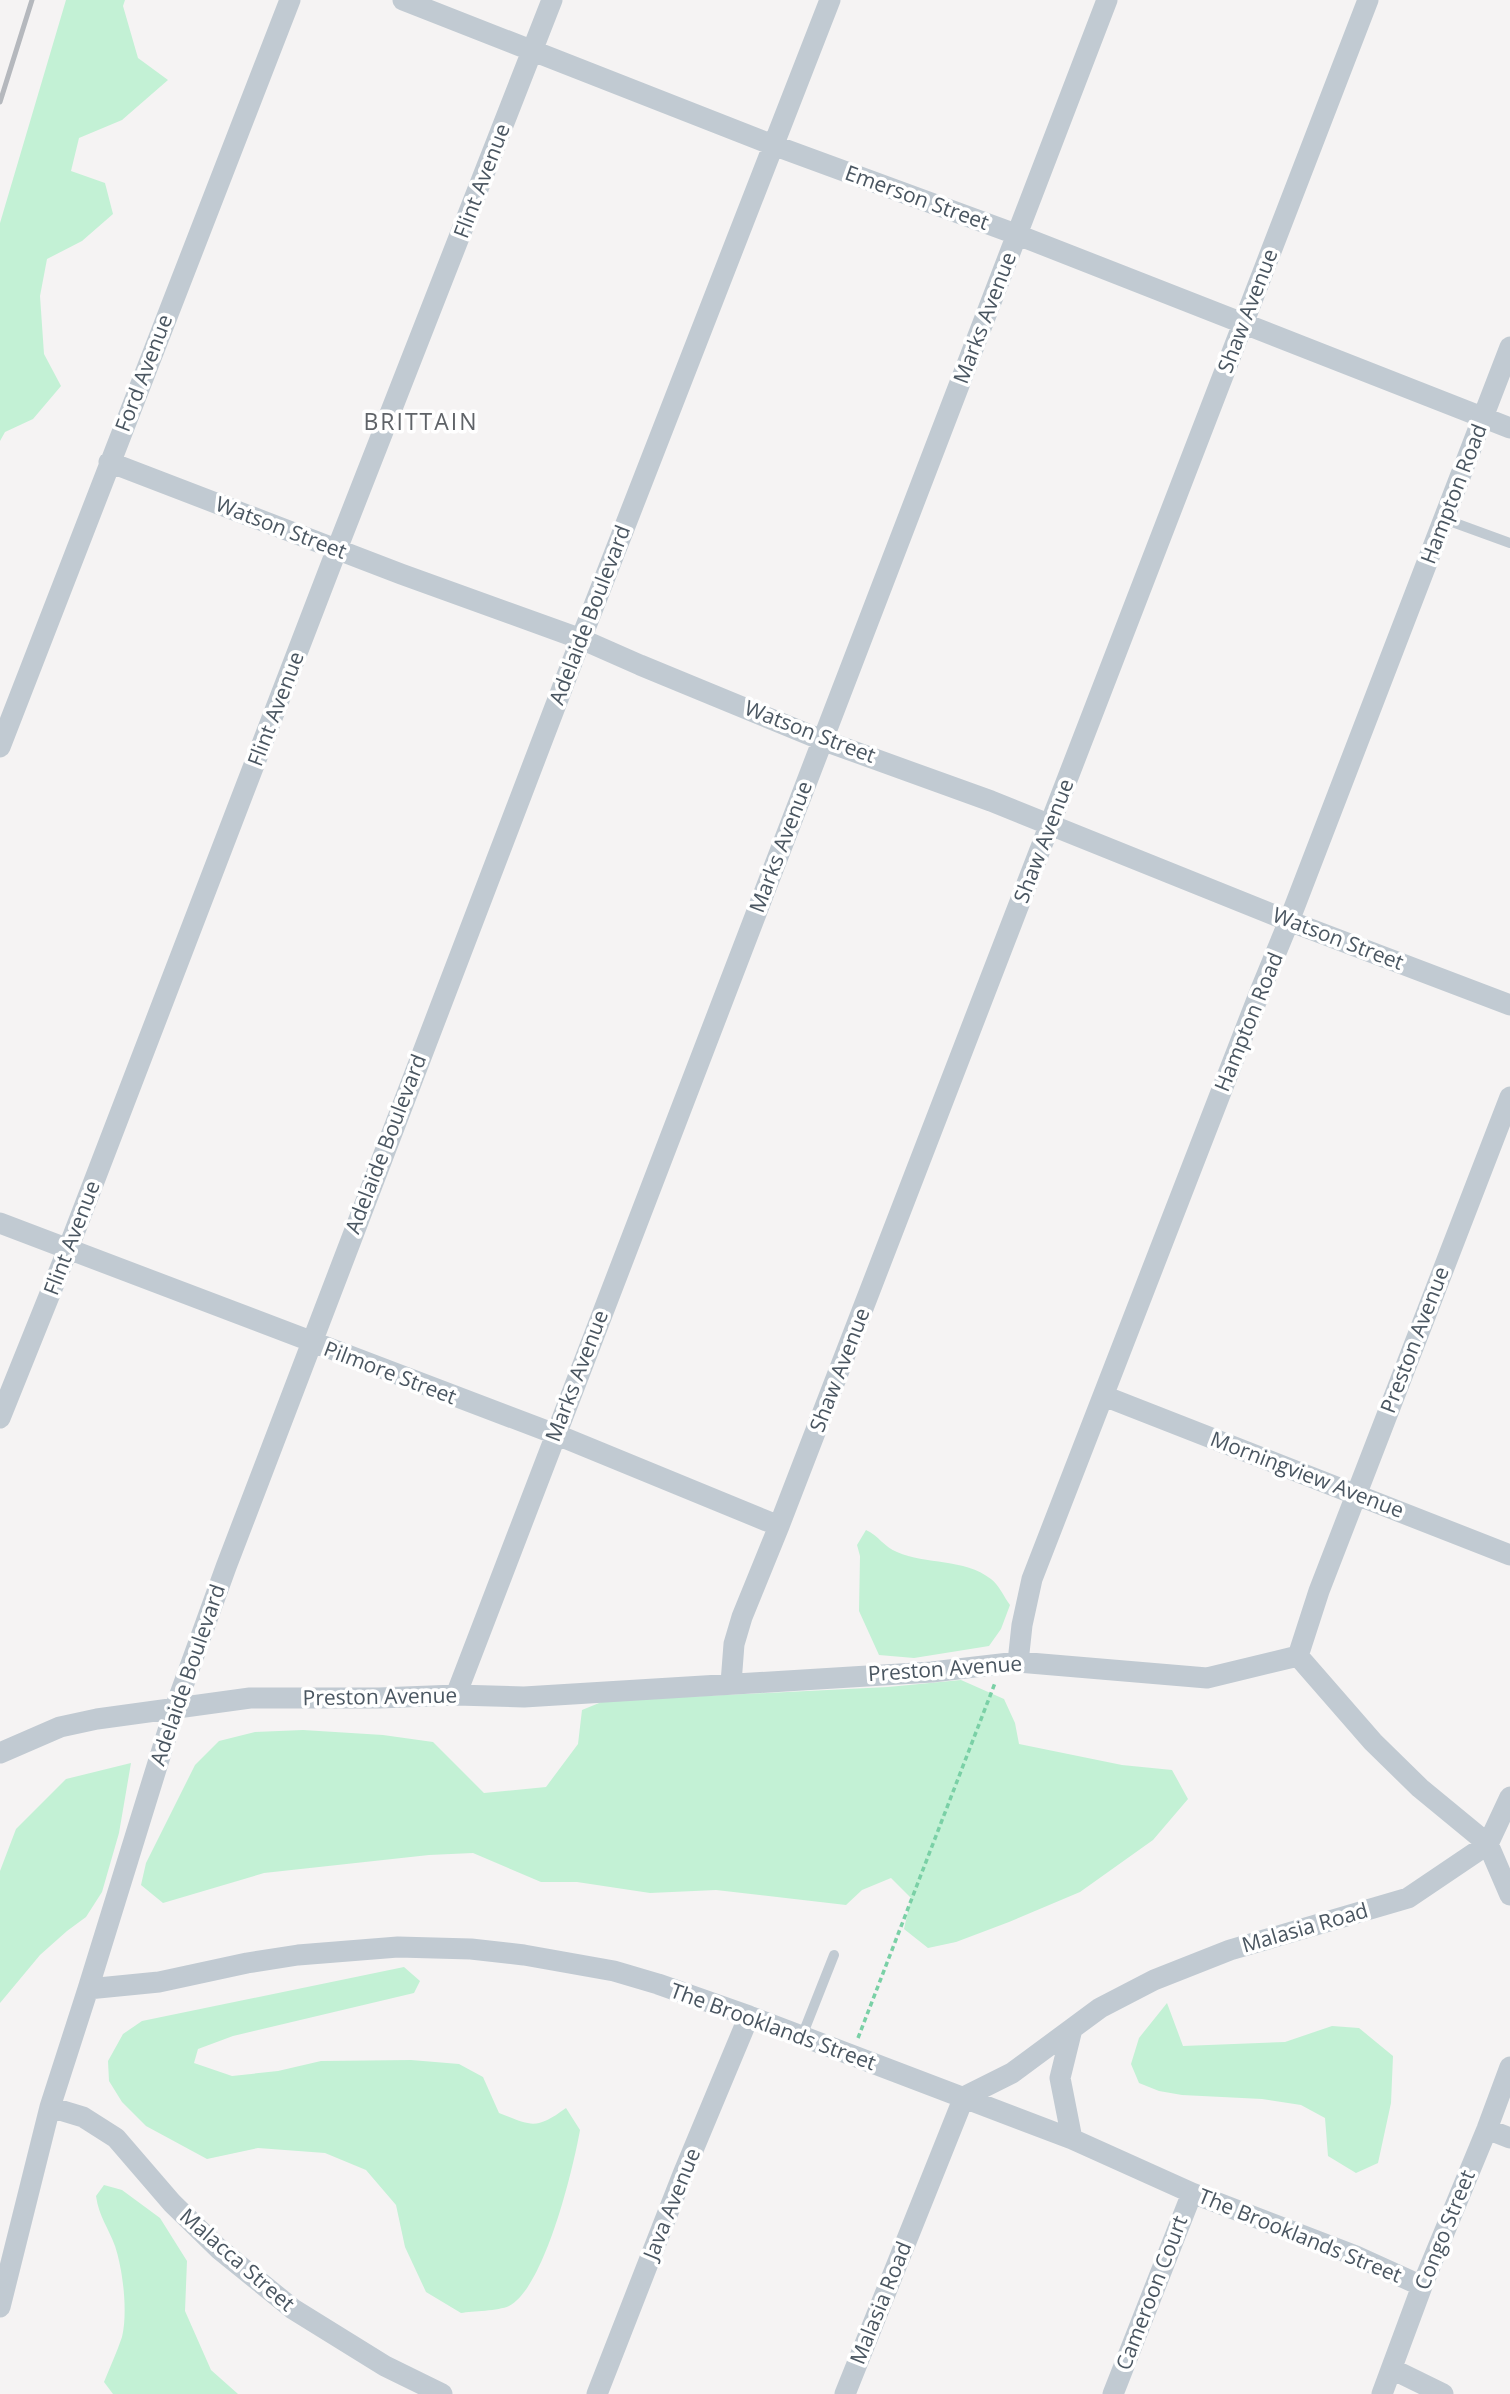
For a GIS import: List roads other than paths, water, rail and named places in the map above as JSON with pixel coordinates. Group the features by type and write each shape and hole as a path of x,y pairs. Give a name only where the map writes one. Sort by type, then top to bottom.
{"street":[{"name":"Ford Avenue","path":"0,747 290,0"},
{"name":"Emerson Street","path":"402,0 773,145 1017,235 1510,428"},
{"name":"Flint Avenue","path":"0,1418 552,0"},
{"name":"Adelaide Boulevard","path":"0,2307 50,2107 175,1708 310,1342 830,0"},
{"name":"Marks Avenue","path":"456,1695 1107,0"},
{"name":"Shaw Avenue","path":"731,1684 734,1644 742,1617 1368,0"},
{"name":"Hampton Road","path":"1010,1663 1023,1625 1032,1579 1510,347"},
{"name":"Watson Street","path":"109,462 581,639 822,740 893,764 1289,921 1510,1005"},
{"name":"Preston Avenue","path":"0,1753 60,1727 250,1698 456,1695 524,1697 932,1672 1010,1663 1207,1678 1298,1656 1319,1591 1510,1097"},
{"name":"Pilmore Street","path":"0,1223 555,1434 779,1526"},
{"name":"Morningview Avenue","path":"1104,1396 1510,1555"},
{"path":"1298,1656 1373,1742 1420,1788 1488,1844 1510,1853"},
{"path":"1510,1797 1488,1844 1510,1895"},
{"name":"Malasia Road","path":"845,2394 964,2097 1012,2073 1100,2008 1154,1980 1230,1950 1408,1898 1488,1844"},
{"name":"The Brooklands Street","path":"88,1989 159,1982 247,1963 365,1948 430,1947 524,1955 603,1969 658,1984 749,2016 964,2097 1072,2139 1192,2193 1356,2256 1422,2286"},
{"name":"Java Avenue","path":"597,2394 683,2174 749,2016"},
{"path":"1072,2029 1060,2078 1072,2139"},
{"name":"Congo Street","path":"1382,2394 1422,2286 1510,2067"},
{"name":"Malacca Street","path":"50,2107 83,2117 116,2138 172,2203 210,2240 293,2309 385,2366 442,2394"},
{"path":"1487,2129 1510,2138"},
{"name":"Cameroon Court","path":"1113,2394 1192,2193"},
{"path":"1392,2369 1443,2394"}],"lane":[{"path":"1444,519 1510,542"},
{"path":"802,2036 834,1955"}],"railway":[{"path":"0,102 32,0"}],"district":[{"name":"BRITTAIN","path":"421,422"}]}
